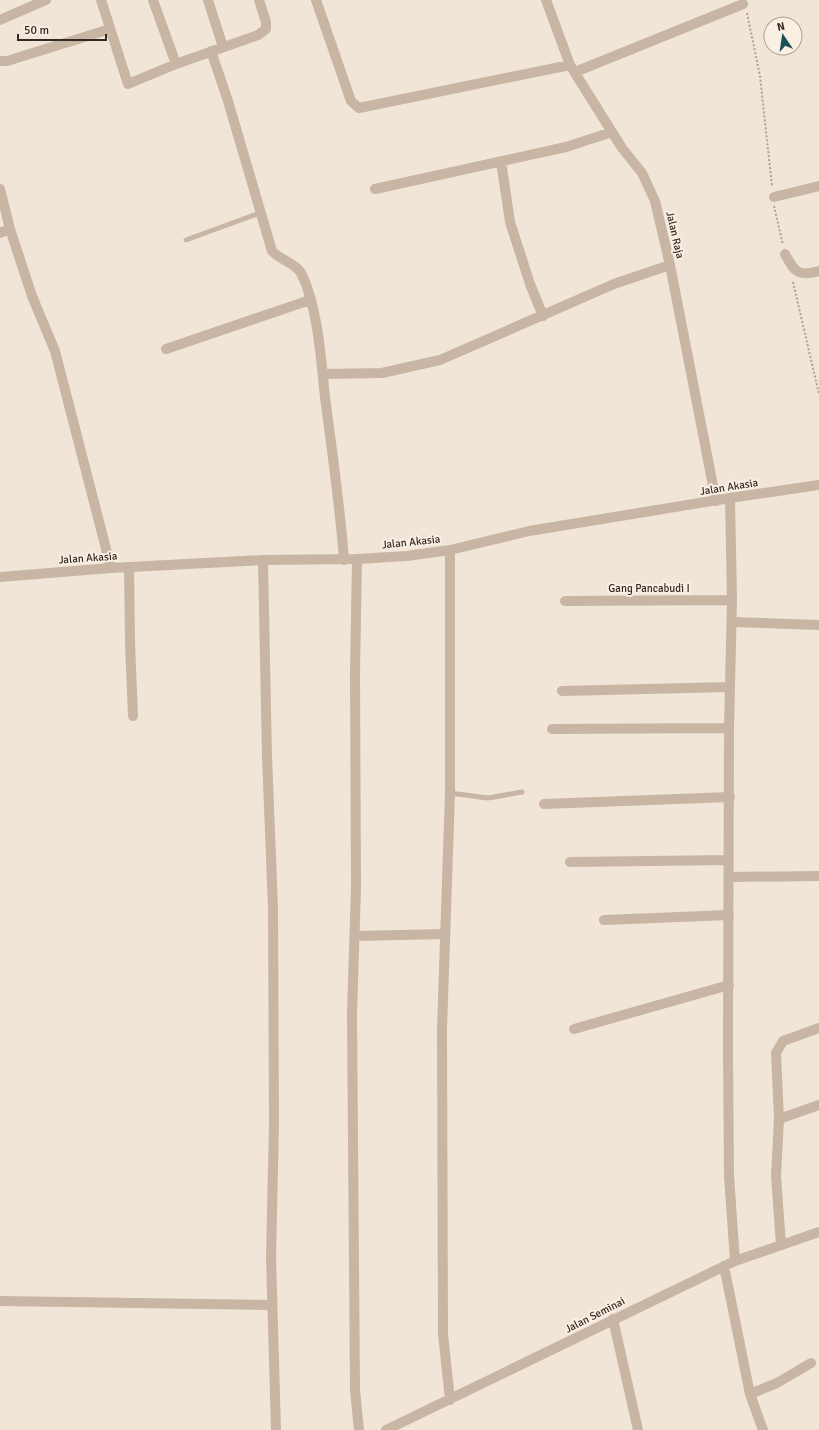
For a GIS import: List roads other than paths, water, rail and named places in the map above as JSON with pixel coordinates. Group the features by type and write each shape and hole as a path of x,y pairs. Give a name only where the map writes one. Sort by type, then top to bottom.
{"street":[{"path":"0,20 46,0"},
{"path":"101,0 128,84 223,46 258,35 266,29 259,0"},
{"path":"153,0 176,64"},
{"path":"208,0 223,46"},
{"path":"316,0 352,101 359,108 573,69 743,4"},
{"name":"Jalan Raja","path":"546,0 573,69 622,148 642,173 654,201 670,265 716,501"},
{"path":"0,61 7,61 110,29"},
{"path":"211,51 228,101 272,251 279,258 297,268 302,274 310,300 316,324 323,374 340,506 344,560"},
{"path":"376,189 566,147 612,132"},
{"path":"501,161 510,222 530,284 544,316"},
{"path":"774,197 819,186"},
{"path":"0,189 10,229 32,296 55,350 111,568"},
{"path":"0,233 10,229"},
{"path":"785,254 796,272 805,274 819,271"},
{"path":"323,374 382,373 440,360 504,331 544,316 614,284 670,265"},
{"path":"166,349 310,300"},
{"name":"Jalan Akasia","path":"0,578 129,567 263,560 344,560 407,556 450,550 529,531 819,485"},
{"path":"730,498 732,622 729,728 730,860 728,877 729,1176 735,1261"},
{"path":"450,550 450,793 442,1029 443,1326 450,1400"},
{"path":"357,559 355,673 355,936 352,1014 352,1139 355,1390 359,1430"},
{"path":"263,560 267,757 274,907 272,1305 276,1430"},
{"path":"129,567 130,642 134,716"},
{"name":"Gang Pancabudi I","path":"565,601 732,600"},
{"path":"732,622 819,625"},
{"path":"562,691 730,687"},
{"path":"552,729 729,728"},
{"path":"544,804 730,797"},
{"path":"570,862 730,860"},
{"path":"728,877 819,876"},
{"path":"604,920 729,916"},
{"path":"355,936 445,934"},
{"path":"574,1029 729,985"},
{"path":"781,1245 776,1176 779,1119 776,1053 779,1046 784,1041 819,1028"},
{"path":"779,1119 819,1105"},
{"name":"Jalan Seminai","path":"386,1430 724,1266 819,1232"},
{"path":"724,1266 750,1394 763,1430"},
{"path":"0,1301 272,1305"},
{"path":"613,1319 638,1430"},
{"path":"750,1394 778,1383 811,1363"}],"lane":[{"path":"186,240 260,213"},
{"path":"450,793 488,798 522,792"}]}
